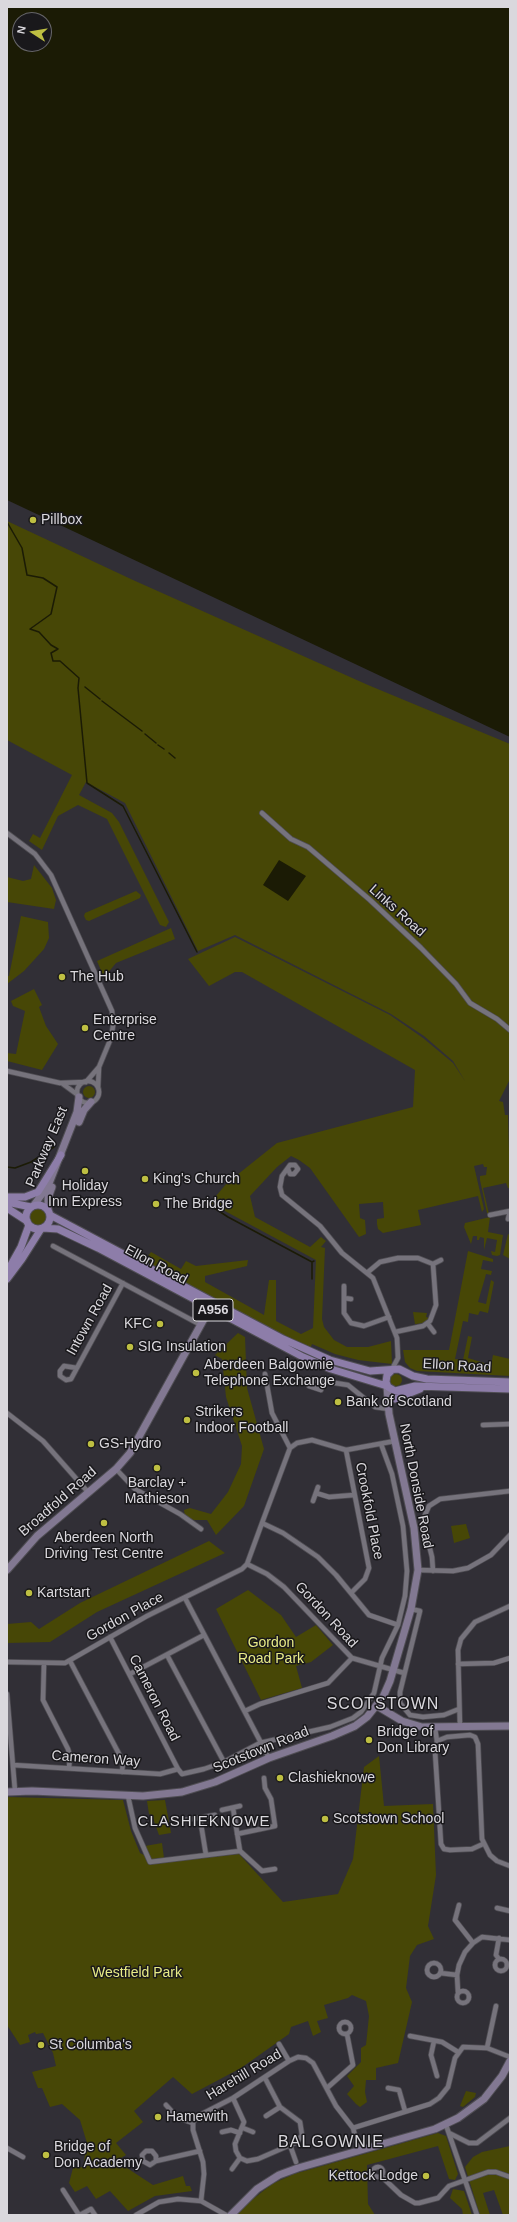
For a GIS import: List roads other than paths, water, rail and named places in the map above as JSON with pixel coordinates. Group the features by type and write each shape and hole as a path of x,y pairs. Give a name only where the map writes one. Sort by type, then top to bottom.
{"main road":[{"path":"7,1197 25,1197 38,1192 61,1154"},
{"path":"7,1202 32,1206 42,1205 49,1212 49,1221 42,1228 7,1279"},
{"path":"7,1272 21,1248 28,1223 26,1213 32,1206"},
{"path":"7,1208 34,1228 42,1228"},
{"name":"Ellon Road","path":"49,1212 283,1339 330,1360 358,1369 378,1372 391,1371"},
{"name":"Ellon Road","path":"42,1228 52,1227 66,1232 303,1357 331,1368 387,1386"},
{"name":"A956","path":"391,1371 399,1369 404,1372"},
{"path":"387,1386 386,1378 391,1371"},
{"path":"404,1372 408,1380 404,1388"},
{"name":"Ellon Road","path":"404,1372 413,1376 427,1379 510,1382"},
{"name":"A956","path":"387,1386 395,1391 404,1388"},
{"name":"Ellon Road","path":"404,1388 415,1386 510,1388"},
{"path":"395,1399 414,1390 448,1391 462,1388"}],"street":[{"name":"Links Road","path":"262,813 291,839 308,847 370,900 421,948 456,984 471,1004 497,1019 510,1030"},
{"path":"7,833 31,850 48,870 113,1014 112,1034 99,1067 97,1098 91,1102 86,1102 60,1083"},
{"path":"78,1096 79,1087 86,1082 99,1067"},
{"path":"7,1071 60,1083 94,1083 98,1089"},
{"name":"Parkway East","path":"32,1206 47,1189 78,1109 78,1096"},
{"name":"Parkway East","path":"49,1212 49,1195 82,1113 91,1102"},
{"path":"288,1169 280,1183 282,1195 324,1229 342,1253 368,1272 373,1278 395,1332 399,1356 404,1372"},
{"path":"490,1215 510,1211 508,1219"},
{"name":"Intown Road","path":"53,1246 201,1325"},
{"path":"368,1272 380,1262 398,1258 418,1258 433,1264"},
{"path":"433,1264 440,1260"},
{"path":"428,1324 436,1305 433,1264"},
{"name":"Intown Road","path":"77,1368 123,1283"},
{"path":"344,1286 346,1317 355,1325 364,1326 389,1317"},
{"path":"344,1298 351,1299"},
{"name":"Broadfold Road","path":"7,1570 38,1536 116,1469 135,1446 210,1308"},
{"path":"395,1332 428,1324"},
{"path":"428,1324 434,1332"},
{"path":"391,1371 399,1356"},
{"path":"267,1376 272,1413 290,1448"},
{"path":"323,1383 329,1382 348,1386 375,1407 389,1409"},
{"name":"North Donside Road","path":"377,1706 385,1693 394,1670 411,1609 418,1570 414,1528 395,1442 389,1409 387,1386"},
{"name":"North Donside Road","path":"389,1409 404,1388"},
{"path":"7,1413 43,1441 88,1492"},
{"path":"483,1425 510,1424"},
{"path":"247,1564 290,1448 303,1441 312,1440 346,1450 395,1442"},
{"name":"North Donside Road","path":"261,1743 342,1723 353,1718 367,1704 374,1693 380,1666 398,1625 405,1596 407,1571 406,1548 393,1477 380,1444"},
{"name":"Crookfold Place","path":"346,1450 369,1568 365,1579 351,1594"},
{"path":"116,1469 134,1489 201,1528"},
{"path":"313,1502 318,1487"},
{"path":"433,1571 432,1557 424,1525 425,1515 429,1506 440,1499 510,1491"},
{"path":"316,1493 328,1497 354,1495"},
{"path":"262,1523 283,1533 318,1557 369,1615 398,1625"},
{"path":"418,1570 453,1571 468,1568 491,1555 510,1535"},
{"name":"Gordon Place","path":"7,1662 58,1664 70,1661 110,1637 242,1569 247,1564"},
{"name":"Gordon Road","path":"247,1564 267,1574 284,1587 352,1658 404,1673"},
{"path":"185,1598 269,1758"},
{"path":"460,1727 458,1650 461,1639 467,1629 475,1622 510,1606"},
{"path":"411,1609 420,1611 404,1673 400,1692 400,1703 410,1715 434,1717 459,1709"},
{"path":"130,1674 204,1635"},
{"name":"Cameron Road","path":"110,1637 178,1769"},
{"path":"167,1655 224,1762"},
{"path":"245,1711 260,1704 328,1683 352,1658"},
{"path":"458,1664 494,1663 510,1658"},
{"path":"70,1661 118,1752 122,1762 122,1772"},
{"path":"44,1663 43,1700 68,1749 70,1756 69,1768"},
{"path":"7,1694 12,1765 11,1792"},
{"path":"377,1706 409,1724 434,1728 510,1726"},
{"name":"Scotstown Road","path":"11,1792 128,1796 160,1795 194,1789 215,1782 269,1758 355,1726 377,1706"},
{"path":"434,1728 437,1741 434,1751 441,1844 444,1849 450,1850 472,1849 483,1844"},
{"path":"437,1741 447,1737 470,1735 475,1737 478,1744 481,1833 483,1844 497,1861 510,1866"},
{"path":"178,1769 182,1774 204,1769 224,1762 261,1743"},
{"name":"Cameron Way","path":"12,1765 160,1774 178,1769"},
{"path":"237,1834 275,1826 271,1798 265,1788 264,1778"},
{"path":"128,1796 135,1828 150,1862 240,1851"},
{"path":"222,1810 240,1806"},
{"path":"233,1808 240,1851 262,1871 275,1869"},
{"path":"186,1820 215,1815"},
{"path":"200,1818 206,1855"},
{"path":"459,1905 455,1920 473,1943"},
{"path":"497,1908 510,1911"},
{"path":"458,1992 456,1975 465,1952 473,1943 482,1937 510,1939"},
{"path":"499,1938 496,1955 499,1959"},
{"path":"440,1973 456,1975"},
{"path":"486,2048 496,2006"},
{"path":"327,2088 353,2065 347,2034"},
{"path":"410,2036 442,2042 458,2052"},
{"path":"434,2041 431,2055 437,2076"},
{"path":"279,2044 289,2061"},
{"path":"353,2128 430,2104 444,2093 458,2052 468,2047 486,2048 510,2057"},
{"name":"Harehill Road","path":"192,2123 196,2116 233,2098 289,2061 298,2057 306,2058 314,2063 336,2106 353,2128 359,2151"},
{"path":"231,2215 257,2189 274,2178 298,2168 446,2125 469,2111 484,2099 502,2076 510,2061"},
{"path":"233,2098 243,2117 243,2128 236,2144 236,2151 240,2158 247,2161 258,2159 290,2146 299,2138 302,2128 300,2122 280,2107 264,2078"},
{"path":"388,2088 399,2090 405,2111"},
{"path":"166,2105 178,2118 192,2123 200,2151 204,2174 201,2201"},
{"path":"266,2116 280,2107"},
{"path":"449,2133 469,2143 477,2143 510,2118"},
{"path":"446,2125 477,2215"},
{"path":"243,2128 253,2132"},
{"path":"222,2132 232,2130 240,2133"},
{"path":"290,2146 296,2162"},
{"path":"7,2148 23,2157"},
{"path":"156,2161 200,2151"},
{"path":"232,2169 240,2158"},
{"path":"381,2176 407,2199 419,2203 438,2198 449,2186 488,2172 496,2172 510,2177"},
{"path":"63,2190 79,2215 91,2209 95,2215"},
{"path":"136,2215 164,2201 178,2199 201,2201 226,2215"}],"waterway":[{"path":"7,522 22,548 27,575 43,578 57,587 51,614 30,629 39,632 51,645 58,649 51,653 53,661 60,661 79,678 78,688 87,783 123,806 197,952"},
{"path":"85,687 100,699"},
{"path":"102,701 142,731"},
{"path":"145,734 156,743"},
{"path":"158,745 164,749"},
{"path":"169,753 175,758"},
{"path":"7,1167 15,1168 31,1162 54,1147"},
{"path":"202,1200 228,1217 312,1262 314,1261"},
{"path":"312,1263 312,1279"}],"place":[{"name":"Pillbox","path":"33,520"},
{"name":"The Hub","path":"62,977"},
{"name":"Enterprise Centre","path":"85,1028"},
{"name":"Holiday Inn Express","path":"85,1171"},
{"name":"King's Church","path":"145,1179"},
{"name":"The Bridge","path":"156,1204"},
{"name":"KFC","path":"160,1324"},
{"name":"SIG Insulation","path":"130,1347"},
{"name":"Aberdeen Balgownie Telephone Exchange","path":"196,1373"},
{"name":"Bank of Scotland","path":"338,1402"},
{"name":"Strikers Indoor Football","path":"187,1420"},
{"name":"GS-Hydro","path":"91,1444"},
{"name":"Barclay + Mathieson","path":"157,1468"},
{"name":"Aberdeen North Driving Test Centre","path":"104,1523"},
{"name":"Kartstart","path":"29,1593"},
{"name":"Bridge of Don Library","path":"369,1740"},
{"name":"Clashieknowe","path":"280,1778"},
{"name":"Scotstown School","path":"325,1819"},
{"name":"St Columba's","path":"41,2045"},
{"name":"Hamewith","path":"158,2117"},
{"name":"Bridge of Don Academy","path":"46,2155"},
{"name":"Kettock Lodge","path":"426,2176"}],"district":[{"name":"SCOTSTOWN","path":"383,1705"},
{"name":"CLASHIEKNOWE","path":"204,1822"},
{"name":"BALGOWNIE","path":"331,2143"}],"park label":[{"name":"Gordon Road Park","path":"271,1652"},
{"name":"Westfield Park","path":"137,1973"}]}
